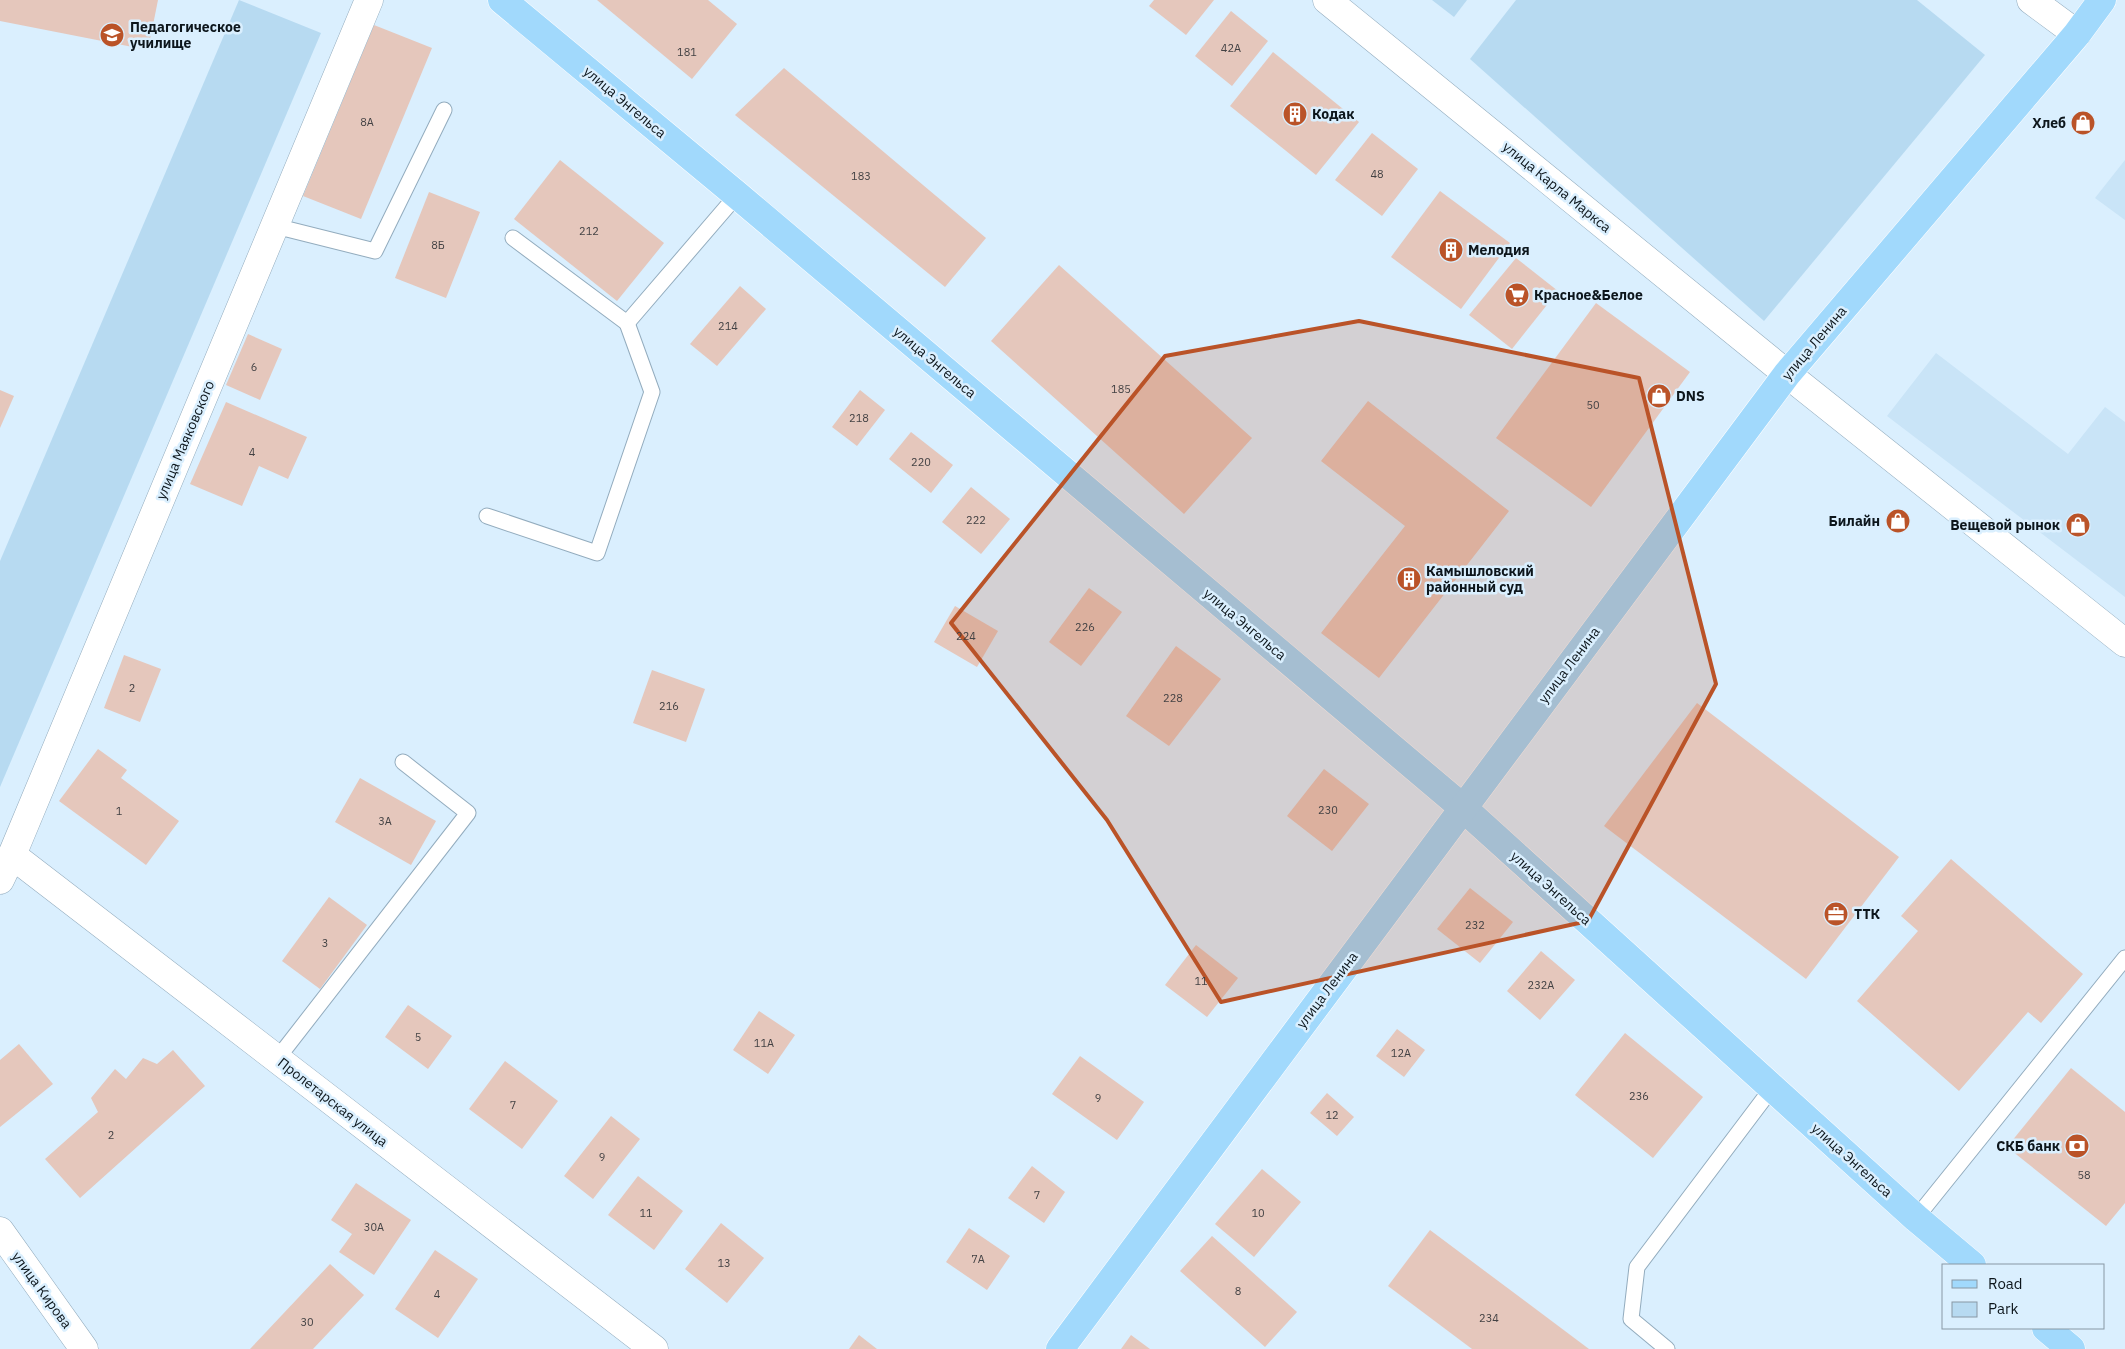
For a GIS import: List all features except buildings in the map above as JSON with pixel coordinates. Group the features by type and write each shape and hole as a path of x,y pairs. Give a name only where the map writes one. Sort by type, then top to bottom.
{"main road":[{"name":"улица Энгельса","path":"502,0 737,195 1462,807 1916,1218 1971,1264"},
{"name":"улица Ленина","path":"1060,1349 1462,807 1787,374 2077,34 2102,0"},
{"path":"2047,1329 2071,1349"}],"street":[{"name":"улица Маяковского","path":"0,880 12,856 369,0"},
{"name":"улица Карла Маркса","path":"1327,0 1787,374 2125,643"},
{"path":"2031,0 2077,34"},
{"name":"Пролетарская улица","path":"12,856 654,1349"},
{"name":"улица Кирова","path":"0,1231 84,1349"}],"lane":[{"path":"274,226 375,251 444,110"},
{"path":"627,324 737,195"},
{"path":"487,516 597,554 652,392 627,324 513,238"},
{"path":"277,1059 468,813 403,762"},
{"path":"1916,1218 2125,958"},
{"path":"1667,1349 1631,1319 1637,1267 1772,1088"}],"highlighted area":[{"path":"1359,321 1639,378 1716,684 1588,921 1221,1002 1107,820 951,623 1165,356"}],"shaded area":[{"path":"2125,160 2125,220 2095,198"},
{"name":"Вещевой рынок","path":"1936,353 2068,454 2105,407 2125,422 2125,597 1887,416"}],"green space":[{"path":"239,0 321,33 0,787 0,561"},
{"path":"1432,0 1467,0 1454,17"},
{"path":"1516,0 1917,0 1985,55 1764,321 1470,59"}],"place":[{"name":"Педагогическое училище","path":"112,35"},
{"name":"Кодак","path":"1295,114"},
{"name":"Хлеб","path":"2083,123"},
{"name":"Мелодия","path":"1451,250"},
{"name":"Красное&Белое","path":"1517,295"},
{"name":"DNS","path":"1659,396"},
{"name":"Билайн","path":"1898,521"},
{"name":"Вещевой рынок","path":"2078,525"},
{"name":"Камышловский районный суд","path":"1409,579"},
{"name":"ТТК","path":"1836,914"},
{"name":"СКБ банк","path":"2077,1146"}]}
